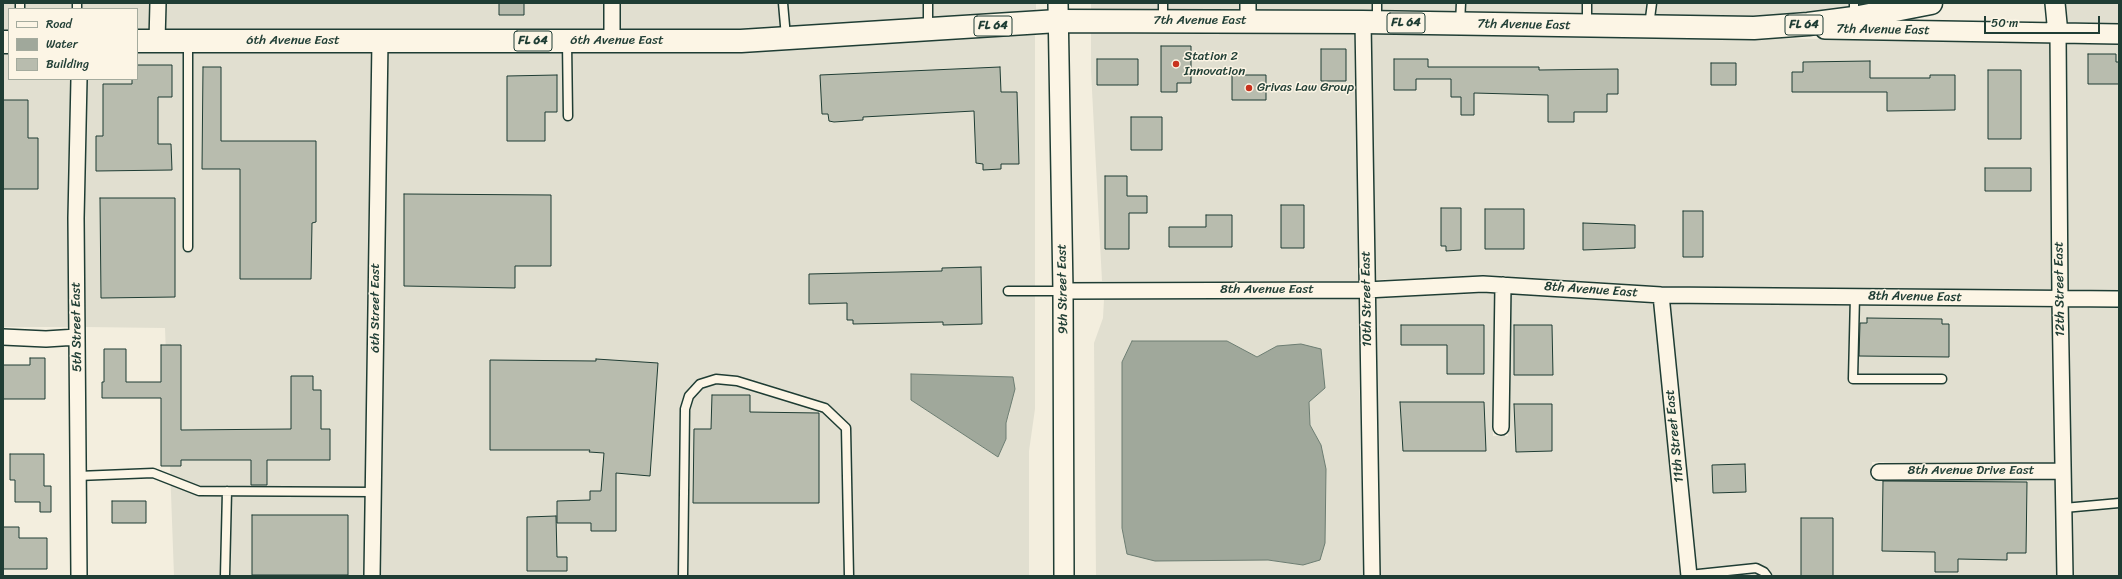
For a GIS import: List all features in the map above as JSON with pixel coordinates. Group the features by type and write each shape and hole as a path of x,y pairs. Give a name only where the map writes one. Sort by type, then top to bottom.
{"main road":[{"name":"FL 64","path":"1855,17 1931,3"},
{"name":"7th Avenue East","path":"928,30 1058,12 1248,12 1372,16 1460,13 1587,26 1754,28 1808,24 1855,17"},
{"name":"6th Avenue East","path":"147,41 380,40 612,42 741,40 928,30"}],"street":[{"path":"147,41 158,3"},
{"path":"612,3 612,42"},
{"name":"12th Street East","path":"2055,3 2058,34 2060,299 2065,576"},
{"name":"9th Street East","path":"1058,12 1063,291 1064,576"},
{"name":"10th Street East","path":"1372,16 1366,290 1372,576"},
{"name":"7th Avenue East","path":"1855,17 2058,34 2119,34"},
{"name":"6th Street East","path":"372,576 380,40"},
{"name":"5th Street East","path":"79,80 76,218 79,576"},
{"path":"1501,427 1503,285"},
{"name":"8th Avenue East","path":"1063,291 1366,290 1503,285 1661,295 2119,299"},
{"name":"11th Street East","path":"1661,295 1689,576"},
{"path":"3,337 46,339 77,336"},
{"name":"8th Avenue Drive East","path":"1879,472 2063,471"}],"lane":[{"path":"782,3 787,38"},
{"path":"928,3 928,30"},
{"path":"1587,3 1587,26"},
{"path":"1649,26 1652,3"},
{"path":"188,41 188,247"},
{"path":"567,41 568,116"},
{"path":"1008,291 1063,291"},
{"path":"1855,296 1853,379 1942,379"},
{"path":"683,576 685,409 689,396 700,384 716,379 737,381 825,408 846,428 849,576"},
{"path":"78,476 153,473 199,491 374,492"},
{"path":"225,576 227,491"},
{"path":"2064,508 2119,503"},
{"path":"1689,576 1756,568 1764,572 1767,576"}],"shaded area":[{"path":"3,3 150,3 149,32 138,32 138,8 8,8 8,33 3,33"},
{"path":"166,3 603,3 604,33 165,32"},
{"path":"620,3 1036,3 1036,14 740,31 620,33"},
{"path":"1091,3 1240,3 1240,12 1091,12"},
{"path":"1257,3 1890,3 1853,9 1754,19 1256,12"},
{"path":"2063,3 2119,3 2119,25 2065,25"},
{"path":"1091,30 1354,31 1358,281 1102,281 1091,71"},
{"path":"1371,31 2049,43 2052,290 1660,286 1484,275 1374,280"},
{"path":"1035,32 1035,409 1029,451 1029,576 381,576 387,50","holes":["911,374 1010,413 1006,423 1006,439 998,457 911,400"]},
{"path":"2066,43 2119,43 2119,290 2068,290"},
{"path":"138,50 371,50 365,576 174,576 165,328 85,327 84,218 87,80 138,80"},
{"path":"3,51 8,51 8,80 71,80 68,217 69,327 3,327"},
{"path":"1495,293 1493,436 1508,436 1511,294 1654,304 1681,576 1380,576 1374,298"},
{"path":"1104,299 1358,299 1363,576 1096,576 1094,343 1103,318","holes":["1132,341 1227,341 1257,357 1277,346 1325,387 1309,402 1310,425 1321,445 1303,565 1268,560 1128,554 1122,528 1122,362"]},
{"path":"1670,304 2052,308 2055,462 1872,462 1871,480 2055,480 2057,576 1697,576"},
{"path":"2068,308 2119,308 2119,576 2073,576"}],"water":[{"path":"1132,341 1227,341 1257,357 1277,346 1301,344 1321,349 1325,388 1309,402 1310,425 1321,445 1326,469 1325,543 1320,560 1303,565 1268,560 1155,561 1127,554 1122,528 1122,362"},
{"path":"911,374 1013,377 1015,389 1006,423 1006,439 998,457 911,400"}],"building":[{"path":"499,3 524,3 524,15 499,15"},
{"name":"Station 2 Innovation","path":"1161,46 1191,46 1191,83 1177,83 1177,92 1161,92"},
{"path":"1321,49 1346,49 1346,81 1321,81"},
{"path":"2088,54 2116,54 2116,62 2119,62 2119,84 2088,84"},
{"path":"1097,59 1138,59 1138,85 1097,85"},
{"path":"1394,59 1428,59 1428,67 1539,67 1539,70 1618,69 1618,94 1607,94 1607,112 1574,112 1574,122 1548,122 1548,95 1474,93 1474,115 1461,115 1461,97 1451,97 1451,79 1416,79 1416,90 1394,90"},
{"path":"1870,61 1870,78 1930,78 1930,75 1955,75 1955,110 1887,111 1887,92 1792,92 1792,72 1803,72 1803,62"},
{"path":"1711,63 1736,63 1736,85 1711,85"},
{"path":"138,65 172,65 172,97 158,97 158,144 171,144 172,170 96,171 96,136 103,136 103,84 132,84 132,80 138,80"},
{"path":"203,67 221,67 221,141 316,141 316,222 312,223 311,279 240,279 240,169 202,169"},
{"path":"1000,67 1001,92 1017,92 1019,164 1001,164 1001,169 983,170 983,164 976,163 974,111 863,117 863,120 834,122 829,121 828,114 822,114 820,75"},
{"path":"1988,70 2021,70 2021,139 1988,139"},
{"path":"557,75 557,112 545,112 545,141 507,141 507,76"},
{"name":"Grivas Law Group","path":"1232,75 1266,75 1266,100 1232,100"},
{"path":"3,100 28,100 28,138 38,138 38,189 3,189"},
{"path":"1131,117 1162,117 1162,150 1131,150"},
{"path":"1985,168 2031,168 2031,191 1985,191"},
{"path":"1105,176 1127,176 1127,196 1147,196 1147,213 1129,213 1129,249 1105,249"},
{"path":"404,194 551,195 551,266 515,266 515,288 404,286"},
{"path":"100,198 175,198 175,297 101,298"},
{"path":"1281,205 1304,205 1304,248 1281,248"},
{"path":"1441,208 1461,208 1461,250 1446,251 1446,246 1441,246"},
{"path":"1485,209 1524,209 1524,249 1485,249"},
{"path":"1683,211 1703,211 1703,257 1683,257"},
{"path":"1206,215 1232,215 1232,247 1169,247 1169,227 1206,227"},
{"path":"1583,223 1635,225 1635,248 1583,250"},
{"path":"981,267 982,324 943,325 943,322 853,324 853,320 847,320 847,303 809,304 809,274 942,271 942,268"},
{"path":"1867,318 1942,319 1942,324 1949,324 1949,357 1859,356 1860,323 1867,323"},
{"path":"1401,325 1484,325 1484,374 1447,374 1447,345 1401,345"},
{"path":"1514,325 1552,325 1553,375 1514,375"},
{"path":"161,345 181,345 181,430 291,429 291,376 313,376 313,390 321,390 321,429 330,429 330,460 267,460 267,485 251,485 251,460 181,460 181,466 161,466 161,398 102,398 102,382 104,382 104,349 126,349 126,382 161,382"},
{"path":"30,358 45,358 45,399 3,399 3,365 30,365"},
{"path":"596,359 658,363 650,476 616,473 616,531 591,531 591,523 557,523 557,501 590,500 590,491 601,491 604,453 589,452 590,450 490,450 490,360 596,361"},
{"path":"712,395 750,395 750,412 819,413 819,503 693,503 694,429 711,429"},
{"path":"1400,402 1484,402 1486,451 1403,451"},
{"path":"1514,404 1552,404 1552,451 1516,452"},
{"path":"10,454 44,454 44,486 51,486 51,512 40,512 40,502 15,502 15,480 10,480"},
{"path":"1745,464 1746,492 1713,493 1712,465"},
{"path":"1883,481 2027,482 2026,553 2007,553 2007,560 1958,559 1958,572 1935,572 1935,552 1882,551"},
{"path":"112,501 146,501 146,523 112,523"},
{"path":"252,515 348,515 348,575 252,575"},
{"path":"556,516 557,557 567,557 567,571 527,571 527,517"},
{"path":"1801,518 1833,518 1833,576 1801,576"},
{"path":"3,527 19,527 19,538 47,538 47,569 3,569"}],"place":[{"name":"Station 2 Innovation","path":"1176,64"},
{"name":"Grivas Law Group","path":"1249,88"}]}
